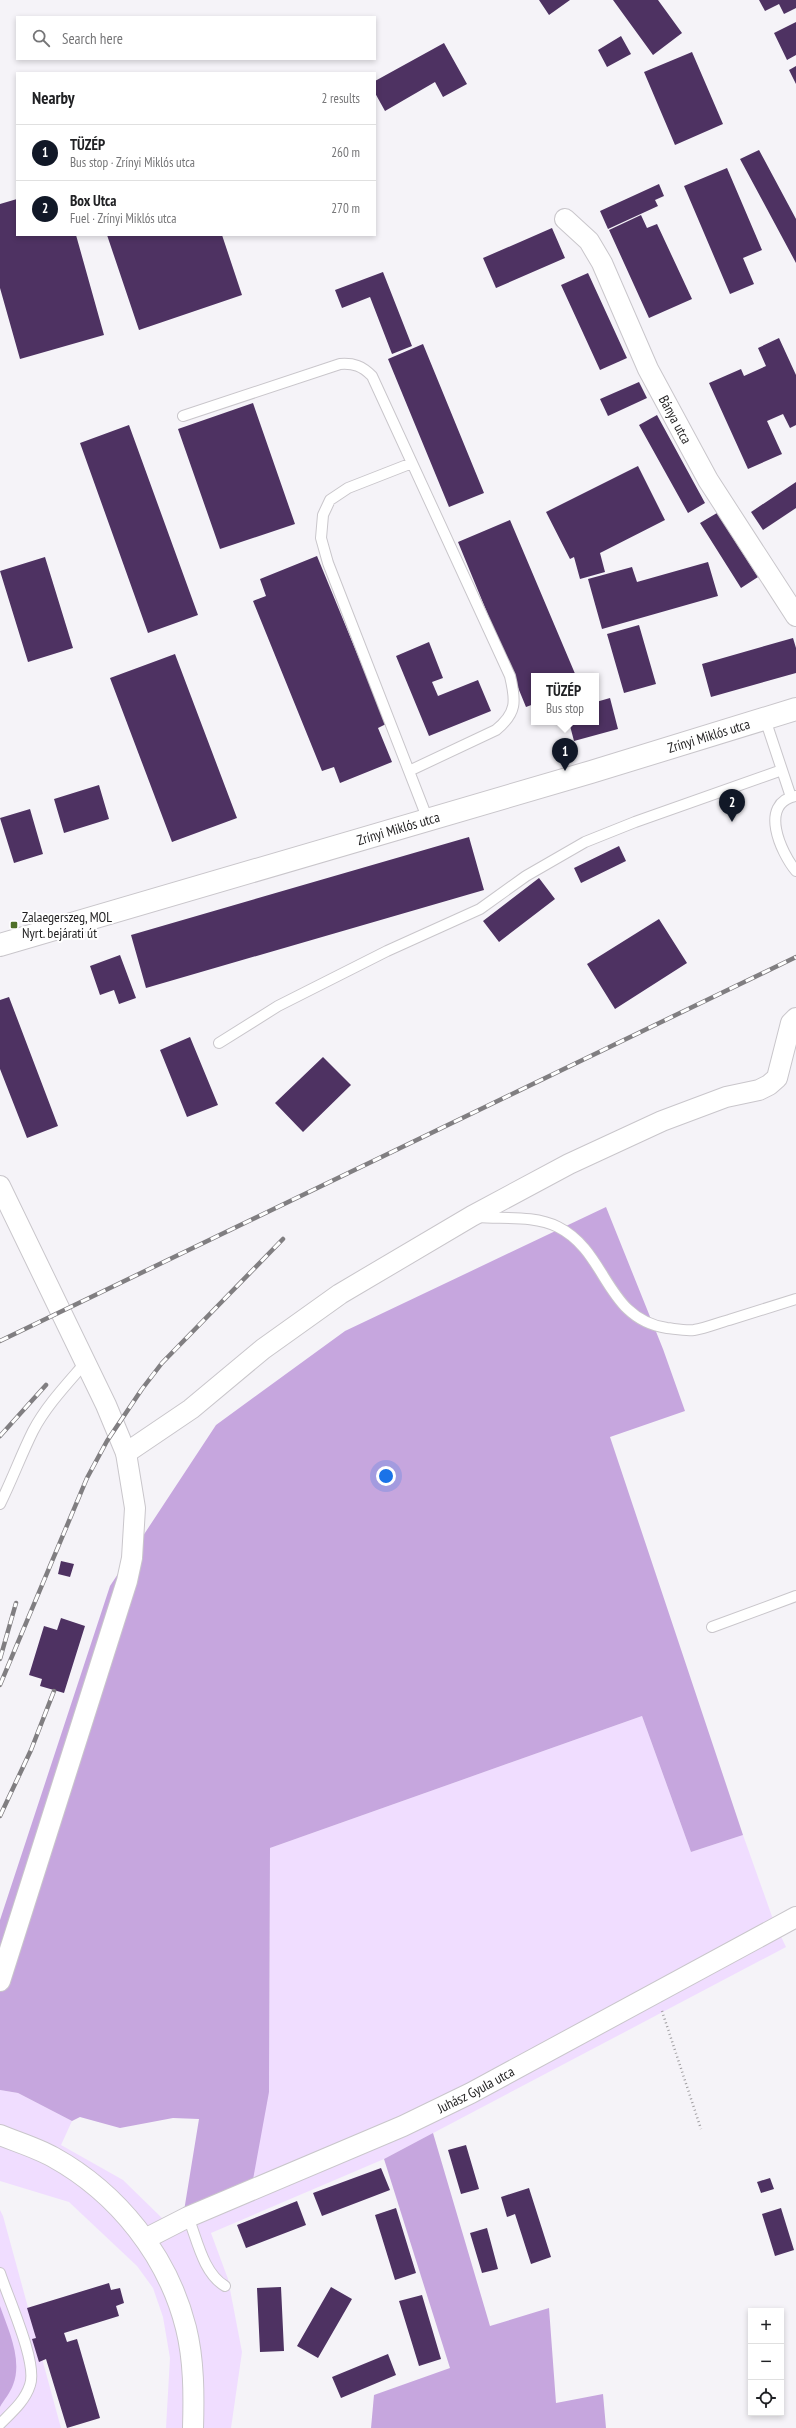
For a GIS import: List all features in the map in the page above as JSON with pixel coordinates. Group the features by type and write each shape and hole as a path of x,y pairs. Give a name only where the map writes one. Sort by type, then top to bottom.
{"main road":[{"name":"Zrínyi Miklós utca","path":"0,945 428,820 796,709"}],"street":[{"name":"Bánya utca","path":"565,219 589,241 602,263 648,369 708,480 796,616"},
{"path":"126,1453 191,1409 263,1349 340,1294 472,1216 569,1164 662,1121 726,1097 759,1090 770,1085 777,1078 791,1023 796,1018"},
{"path":"0,1186 85,1363 126,1453 134,1508 132,1558 0,1981"},
{"name":"Juhász Gyula utca","path":"145,2238 188,2217 403,2126 471,2094 796,1917"},
{"path":"0,2135 52,2157 85,2177 116,2204 145,2238 165,2271 178,2298 187,2329 193,2384 193,2428"}],"lane":[{"path":"183,416 323,368 351,363 363,367 372,376 510,676 514,706 508,720 496,730 408,771"},
{"path":"412,463 348,488 330,500 323,515 321,538 328,563 428,820"},
{"path":"765,719 782,770 794,796 781,804 774,820 783,849 796,871"},
{"path":"219,1043 285,1003 387,951 480,909 526,876 585,842 635,822 782,770"},
{"path":"472,1216 534,1220 559,1227 581,1243 592,1256 618,1300 631,1314 646,1323 661,1327 694,1330 796,1299"},
{"path":"0,1504 15,1475 33,1430 50,1405 85,1363"},
{"path":"712,1627 796,1596"},
{"path":"188,2217 209,2270 215,2280 225,2286"},
{"path":"0,2273 27,2351 32,2375 25,2396 0,2424"}],"path":[{"path":"656,1993 701,2129"}],"shaded area":[{"path":"606,1207 663,1349 685,1411 610,1437 743,1835 691,1852 642,1716 270,1848 269,2092 252,2185 184,2211 199,2119 173,2118 120,2128 80,2117 72,2121 18,2093 0,2090 0,1920 110,1586 216,1425 345,1331"},
{"path":"642,1716 691,1852 743,1835 774,1922 786,1947 384,2159 211,2233 228,2279 242,2352 231,2428 166,2428 170,2358 163,2317 153,2288 137,2266 69,2202 0,2181 0,2090 18,2093 72,2121 61,2145 123,2180 164,2220 184,2211 269,2092 270,1848"},
{"path":"433,2133 490,2326 549,2308 556,2403 603,2394 606,2428 371,2428 374,2395 450,2368 384,2159"},
{"path":"0,2210 3,2216 61,2428 0,2428 0,2407 13,2385 12,2343 0,2306"},
{"path":"0,2306 13,2345 16,2375 9,2394 0,2407"}],"building":[{"path":"539,0 570,0 549,15"},
{"path":"613,0 658,0 682,33 653,55"},
{"path":"759,0 796,0 796,8 784,14 779,4 765,11"},
{"path":"796,22 796,55 787,60 774,33"},
{"path":"621,36 631,54 607,67 598,50"},
{"path":"444,43 467,84 443,97 435,82 385,111 376,95 376,80"},
{"path":"692,52 723,124 675,145 644,72"},
{"path":"796,66 796,84 789,70"},
{"path":"759,150 796,219 796,263 740,159"},
{"path":"727,168 762,250 743,258 754,284 730,294 684,186"},
{"path":"659,184 664,196 655,200 658,206 608,229 600,211"},
{"path":"16,199 16,236 76,236 104,335 20,359 0,288 0,204"},
{"path":"641,215 647,228 657,224 692,299 649,318 609,230"},
{"path":"552,228 565,258 496,288 483,258"},
{"path":"107,236 222,236 242,295 139,330"},
{"path":"383,272 412,346 392,354 370,297 342,308 335,290"},
{"path":"588,273 627,358 600,370 561,285"},
{"path":"779,338 796,375 796,425 790,428 783,414 767,421 782,454 748,469 709,383 741,369 744,376 766,366 758,348"},
{"path":"423,344 484,493 449,507 388,359"},
{"path":"639,382 647,398 608,416 600,399"},
{"path":"253,403 295,524 220,549 178,429"},
{"path":"657,415 705,503 688,513 639,425"},
{"path":"129,425 198,615 148,633 80,443"},
{"path":"638,466 665,520 600,553 605,572 580,579 574,557 570,559 546,512"},
{"path":"796,482 796,508 763,530 751,512"},
{"path":"717,513 758,577 741,588 700,523"},
{"path":"510,520 575,673 531,673 531,705 526,707 458,542"},
{"path":"317,556 386,724 378,728 392,762 340,783 334,767 322,771 253,601 266,596 260,579"},
{"path":"45,557 73,648 28,662 0,571"},
{"path":"708,562 718,596 602,629 588,579 632,567 637,582"},
{"path":"639,625 656,684 624,693 607,634"},
{"path":"793,638 796,648 796,673 711,697 702,664"},
{"path":"429,642 443,678 432,682 438,696 478,680 491,711 429,736 396,656"},
{"path":"175,654 237,818 172,842 110,678"},
{"path":"610,698 618,729 574,741 570,725 599,725 599,701"},
{"path":"99,785 109,819 64,833 54,799"},
{"path":"30,809 43,854 14,863 0,818"},
{"path":"469,837 484,890 146,988 131,935"},
{"path":"619,846 626,861 581,883 574,868"},
{"path":"539,878 555,899 499,942 483,921"},
{"path":"659,919 687,963 615,1009 587,964"},
{"path":"120,955 136,998 119,1004 114,990 100,995 90,966"},
{"path":"9,997 58,1126 27,1138 0,1069 0,1000"},
{"path":"190,1037 218,1105 187,1117 160,1050"},
{"path":"323,1057 351,1085 303,1132 275,1103"},
{"path":"61,1561 74,1564 70,1577 58,1574"},
{"path":"61,1618 85,1626 64,1693 40,1686 42,1679 29,1675 44,1626 57,1630"},
{"path":"466,2145 479,2189 461,2194 448,2150"},
{"path":"381,2168 390,2190 322,2216 313,2193"},
{"path":"770,2178 774,2189 761,2193 757,2182"},
{"path":"529,2188 551,2257 531,2264 515,2214 507,2217 501,2197"},
{"path":"297,2201 306,2225 246,2248 237,2225"},
{"path":"396,2208 416,2273 395,2280 375,2215"},
{"path":"781,2208 794,2250 775,2256 762,2214"},
{"path":"487,2228 498,2269 482,2273 470,2233"},
{"path":"109,2283 111,2290 120,2288 124,2303 116,2306 119,2316 64,2333 67,2342 77,2339 100,2418 67,2428 46,2359 39,2362 32,2339 36,2338 27,2308"},
{"path":"281,2287 284,2351 260,2352 257,2288"},
{"path":"331,2287 352,2299 318,2358 297,2346"},
{"path":"422,2295 441,2359 419,2366 399,2301"},
{"path":"388,2354 396,2375 341,2398 332,2377"}],"railway":[{"path":"0,1341 796,957"},
{"path":"0,1685 87,1478 107,1441 142,1389 162,1363 283,1239"},
{"path":"0,1436 46,1385"},
{"path":"0,1659 16,1603"},
{"path":"0,1816 31,1750 54,1691"}],"place":[{"name":"TÜZÉP","path":"565,771"},
{"name":"Box Utca","path":"732,822"},
{"name":"Zalaegerszeg, MOL Nyrt. bejárati út","path":"14,925"}]}
